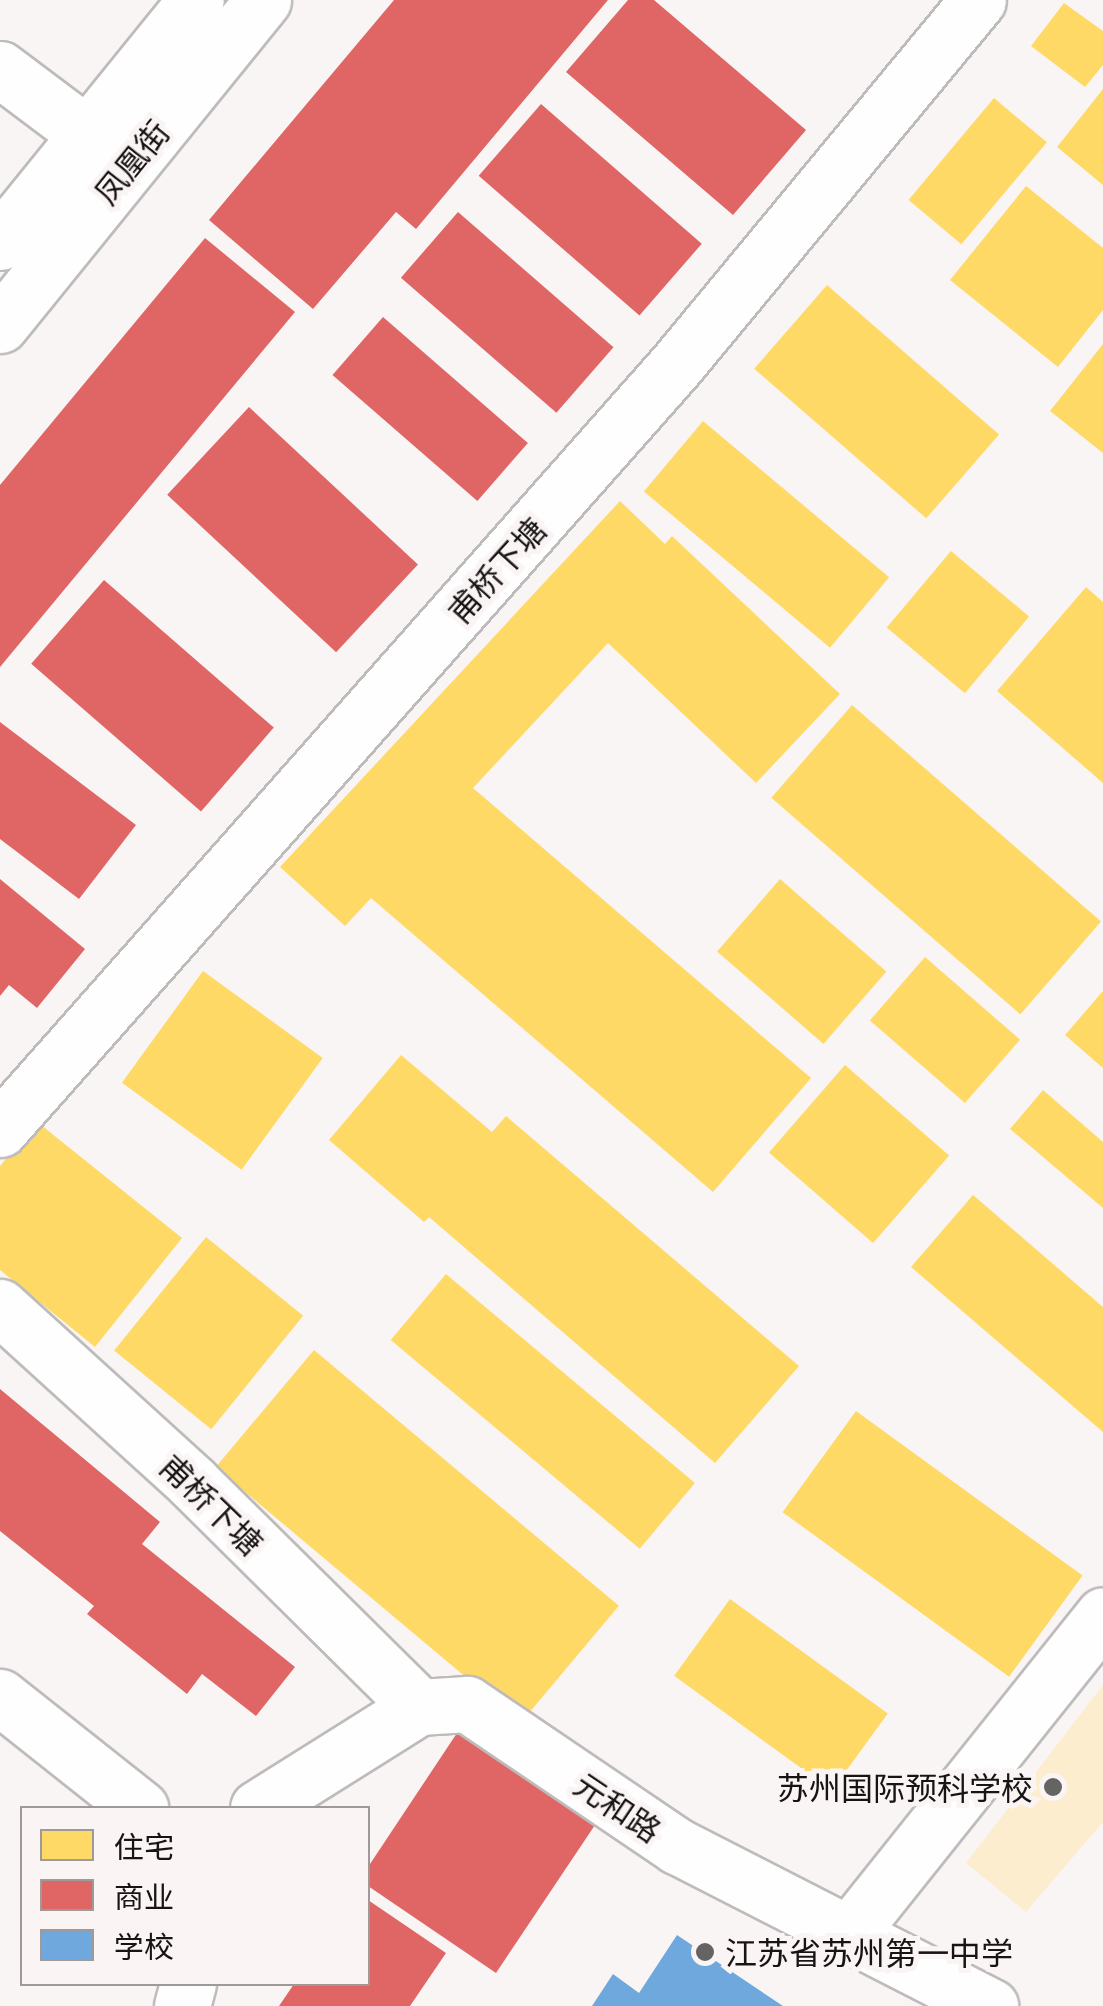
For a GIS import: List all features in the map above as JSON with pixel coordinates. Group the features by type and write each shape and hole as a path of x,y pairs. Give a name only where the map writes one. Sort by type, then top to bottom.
{"street":[{"name":"凤凰街","path":"0,324 196,0"},
{"name":"凤凰街","path":"0,242 108,150 263,0"},
{"name":"甫桥下塘","path":"0,1128 677,364 978,0"},
{"path":"0,68 108,150"},
{"name":"甫桥下塘","path":"0,1307 192,1482 419,1707"},
{"path":"848,1934 1103,1615"},
{"path":"0,1697 137,1806"},
{"name":"元和路","path":"261,1806 419,1707 467,1704 676,1846 990,2006"}],"shaded area":[{"path":"1103,1685 1103,1822 1026,1912 966,1863"}],"building: 住宅":[{"path":"1064,3 1103,31 1103,65 1085,87 1031,46"},
{"path":"1103,89 1103,185 1057,147"},
{"path":"994,98 1047,142 961,244 909,200"},
{"path":"1026,186 1103,248 1103,310 1058,367 950,280"},
{"path":"827,285 999,435 926,518 754,369"},
{"path":"1103,344 1103,453 1050,411"},
{"path":"703,421 889,577 830,648 644,491"},
{"path":"620,501 665,544 672,536 840,694 756,783 608,643 473,788 811,1078 713,1192 371,898 345,926 280,867"},
{"path":"951,551 1029,617 965,693 887,628"},
{"path":"1086,587 1103,602 1103,783 997,691"},
{"path":"852,705 1101,921 1020,1014 771,798"},
{"path":"780,879 886,972 823,1044 717,951"},
{"path":"925,957 1020,1040 965,1103 870,1020"},
{"path":"203,971 323,1058 242,1170 122,1083"},
{"path":"1103,991 1103,1068 1065,1035"},
{"path":"401,1055 492,1132 506,1116 799,1366 715,1463 429,1217 424,1222 329,1140"},
{"path":"845,1065 949,1156 873,1243 769,1153"},
{"path":"1043,1090 1103,1142 1103,1208 1010,1129"},
{"path":"36,1121 182,1238 95,1347 0,1270 0,1166"},
{"path":"973,1195 1103,1307 1103,1432 911,1267"},
{"path":"206,1237 303,1316 211,1429 114,1350"},
{"path":"446,1274 695,1483 640,1549 391,1340"},
{"path":"314,1350 619,1606 521,1723 216,1467"},
{"path":"856,1411 1083,1576 1009,1677 783,1512"},
{"path":"730,1599 888,1714 832,1790 674,1676"}],"building: 商业":[{"path":"394,0 608,0 416,229 396,212 313,309 209,220"},
{"path":"628,0 654,0 806,130 733,215 566,72"},
{"path":"541,104 702,244 639,315 479,176"},
{"path":"458,212 613,347 556,413 401,278"},
{"path":"205,238 295,312 0,667 0,485"},
{"path":"383,317 528,443 477,501 332,375"},
{"path":"249,407 418,565 336,652 167,495"},
{"path":"104,580 274,728 201,811 31,664"},
{"path":"0,722 136,825 79,899 0,839"},
{"path":"0,879 85,949 37,1008 9,985 0,996"},
{"path":"0,1389 160,1522 142,1544 295,1667 256,1716 202,1674 187,1694 87,1614 94,1606 0,1531"},
{"path":"459,1730 597,1822 496,1973 370,1887 370,1864"},
{"path":"370,1901 446,1953 410,2006 279,2006 293,1986 370,1986"}],"building: 学校":[{"path":"677,1935 783,2006 592,2006 613,1974 639,1993"}],"place":[{"name":"苏州国际预科学校","path":"1053,1787"},
{"name":"江苏省苏州第一中学","path":"705,1952"}]}
